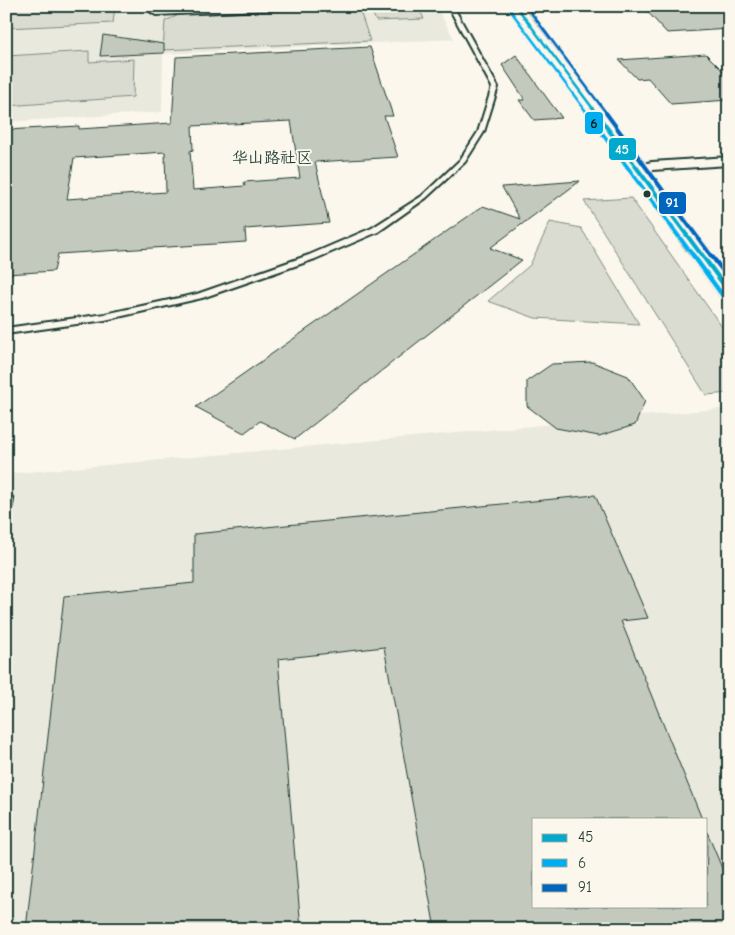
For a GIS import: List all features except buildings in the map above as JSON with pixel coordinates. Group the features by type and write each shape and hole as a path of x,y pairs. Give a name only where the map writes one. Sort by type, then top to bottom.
{"main road":[{"path":"516,6 729,292"},
{"path":"536,6 652,166 729,265"}],"street":[{"path":"156,12 281,6"},
{"path":"652,166 729,161"}],"lane":[{"path":"6,331 105,317 199,296 312,258 375,230 424,197 463,161 481,132 495,87 450,6"},
{"path":"6,500 8,500 6,510"}],"shaded area":[{"path":"6,6 436,6 454,39 163,54 162,112 6,122"},
{"path":"115,6 113,23 6,28 6,7"},
{"path":"418,6 424,19 376,21 370,7"},
{"path":"359,8 370,41 163,50 165,21 179,15"},
{"path":"89,51 89,62 134,59 133,97 6,106 6,56"},
{"path":"631,198 729,337 729,393 706,395 584,201"},
{"path":"550,222 581,228 639,324 535,318 488,301 530,265"},
{"path":"729,408 729,929 6,929 6,474"}],"transit line":[{"name":"45","path":"516,6 729,292"},
{"name":"91","path":"526,6 729,279"},
{"name":"6","path":"510,10 723,296"}],"district":[{"name":"华山路社区","path":"272,158"}]}
